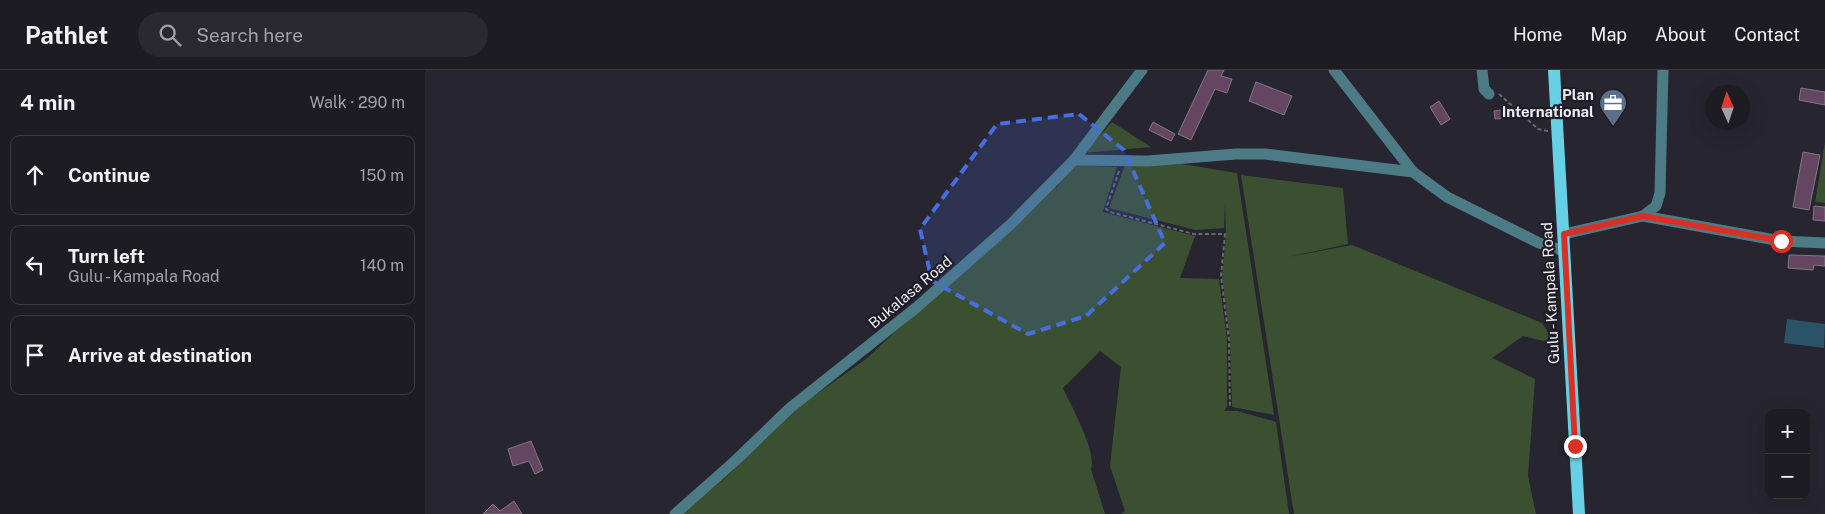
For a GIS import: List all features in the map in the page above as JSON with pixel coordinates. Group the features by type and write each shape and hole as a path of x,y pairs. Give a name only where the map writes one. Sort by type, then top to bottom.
{"main road":[{"name":"Gulu - Kampala Road","path":"1554,70 1579,514"}],"street":[{"name":"Bukalasa Road","path":"675,514 735,461 790,408 938,290 1011,224 1074,160 1142,70"},
{"path":"1334,70 1413,172 1447,197 1539,243 1564,251"},
{"path":"1482,70 1484,89 1489,94"},
{"path":"1643,216 1656,206 1659,193 1663,70"},
{"path":"1074,160 1120,161 1265,154 1413,172"},
{"path":"1564,234 1643,216 1781,241 1825,244"}],"path":[{"path":"1489,94 1500,94 1538,129 1550,131"},
{"path":"1120,161 1119,174 1113,185 1107,210 1194,234 1225,234 1221,276 1229,340 1230,408"}],"highlighted area":[{"path":"1079,114 1124,150 1165,243 1086,316 1028,334 932,281 920,229 997,124"}],"green space":[{"path":"1112,122 1151,147 1084,153"},
{"path":"1825,142 1825,203 1815,202"},
{"path":"1182,164 1237,173 1274,415 1232,407 1230,339 1222,276 1226,236 1225,203 1224,228 1195,230 1109,208 1125,165"},
{"path":"1069,165 1117,167 1103,212 1195,236 1180,278 1219,279 1227,339 1227,407 1224,411 1237,411 1276,422 1289,514 1121,514 1125,511 1110,466 1121,367 1100,351 1063,388 1087,440 1092,461 1091,469 1105,514 681,514 725,478 801,405 866,359 1053,184 1057,188 1060,175"},
{"path":"1241,175 1343,188 1348,244 1288,257 1352,245 1542,323 1556,344 1523,336 1492,358 1535,379 1528,476 1536,514 1294,514"}],"water":[{"path":"1787,319 1825,324 1824,348 1784,343"}],"building":[{"path":"1208,70 1224,70 1221,76 1232,79 1227,93 1215,89 1191,140 1178,134"},
{"path":"1256,82 1292,96 1284,115 1249,101"},
{"path":"1801,88 1825,92 1825,105 1799,100"},
{"path":"1439,101 1450,119 1441,125 1430,107"},
{"path":"1507,109 1508,118 1495,119 1494,111"},
{"path":"1153,122 1175,134 1171,141 1149,130"},
{"path":"1803,152 1820,155 1809,210 1793,207"},
{"path":"1814,206 1825,207 1825,221 1813,220"},
{"path":"1789,255 1825,256 1825,266 1814,265 1813,270 1788,268"},
{"path":"531,441 543,470 535,474 529,461 513,466 508,449"},
{"path":"514,501 522,514 483,514 493,504 500,511"}],"place":[{"name":"Plan International","path":"1613,127"}],"route":[{"path":"1575,446 1564,234 1643,216 1781,241"}]}
